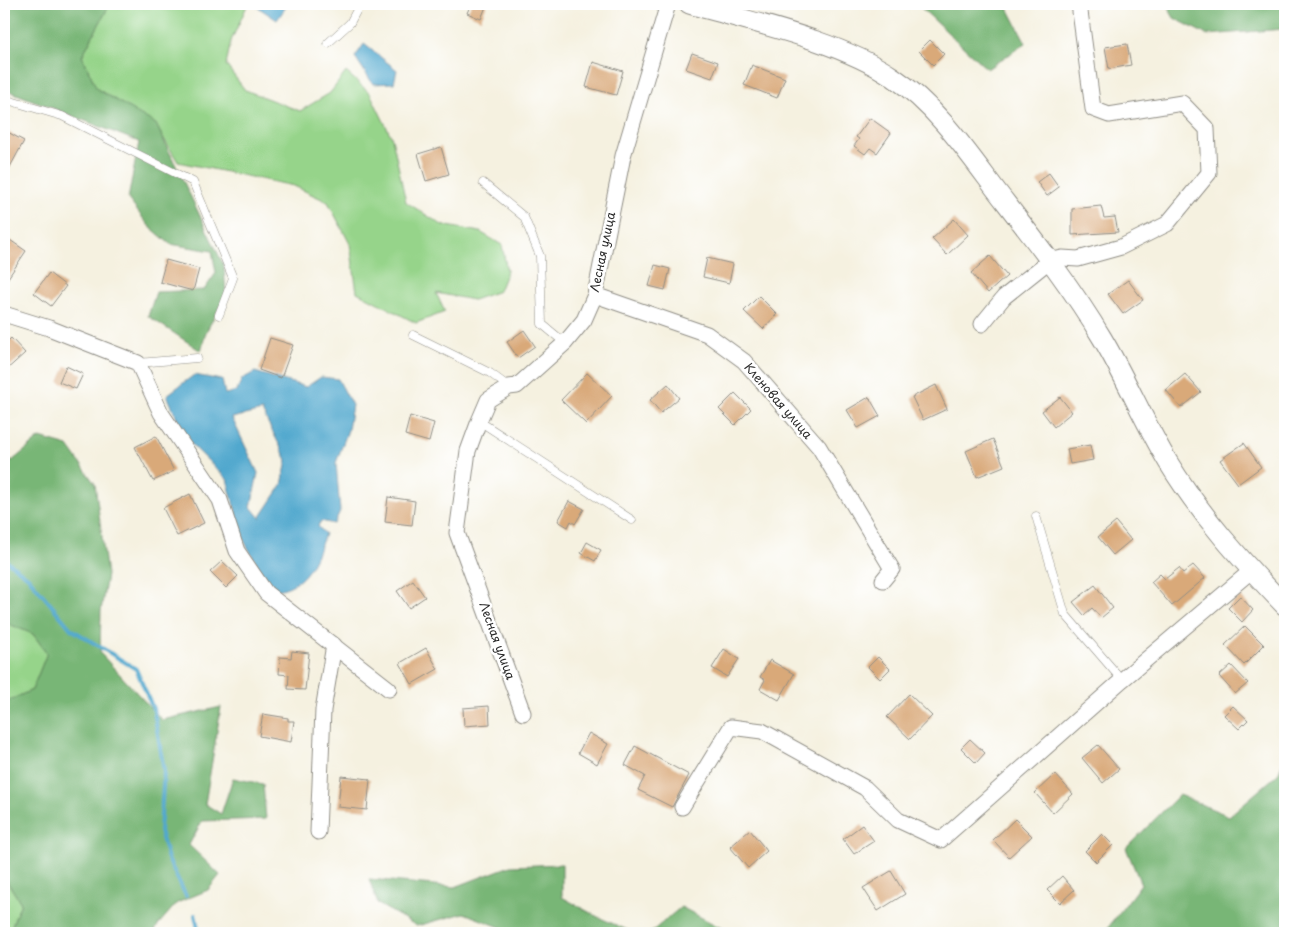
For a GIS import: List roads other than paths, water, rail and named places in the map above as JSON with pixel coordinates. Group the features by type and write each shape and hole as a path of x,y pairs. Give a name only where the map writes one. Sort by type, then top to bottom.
{"street":[{"name":"Лесная улица","path":"523,713 457,533 468,451 488,400 509,387 517,386 565,343 584,320 595,295 623,156 668,4"},
{"path":"689,4 818,43 854,56 892,76 928,106 960,143 1049,261 1103,339 1168,462 1195,503 1251,571 1285,606"},
{"path":"982,324 1004,297 1049,261 1062,258 1078,259 1121,247 1167,224 1209,173 1207,129 1182,103 1109,115 1093,109 1079,4"},
{"name":"Кленовая улица","path":"595,295 707,334 744,361 819,447 892,569 883,580"},
{"path":"4,314 49,328 138,364 161,413 220,500 237,551 266,593 334,645 388,690"},
{"path":"682,807 731,727 762,731 865,788 898,820 941,840 1122,680 1251,571"},
{"path":"318,832 323,710 334,645"}],"lane":[{"path":"328,43 350,23 360,4"},
{"path":"4,98 62,116 193,182 233,278 219,315"},
{"path":"483,183 524,217 540,256 542,324 565,343"},
{"path":"413,335 490,373 509,387"},
{"path":"138,364 197,358"},
{"path":"479,420 632,520"},
{"path":"1036,516 1065,614 1122,680"}],"water":[{"path":"253,4 288,4 277,20"},
{"path":"364,44 397,70 394,83 373,84 355,57"},
{"path":"255,372 306,387 321,377 338,379 352,405 348,430 336,463 340,511 334,524 321,521 318,526 325,534 313,562 302,577 287,588 276,590 262,573 243,539 227,479 186,439 167,395 194,375 222,380 225,394 237,391 242,379","holes":["262,411 287,460 282,485 260,518 251,507 258,473 232,418"]}],"waterway":[{"path":"4,559 28,577 71,629 136,669 154,711 164,771 160,831 168,859 186,896"},
{"path":"195,915 199,933"}]}
